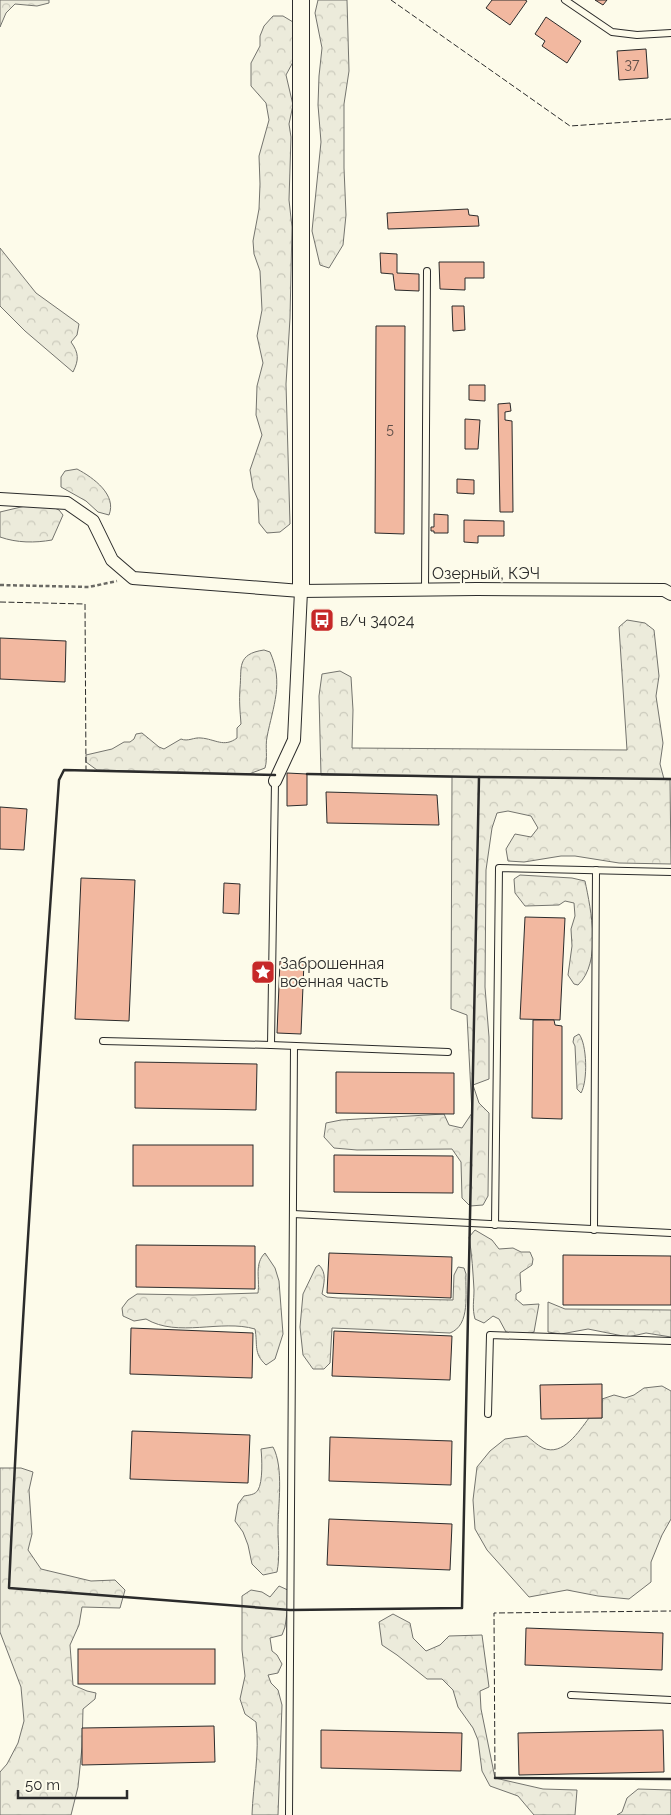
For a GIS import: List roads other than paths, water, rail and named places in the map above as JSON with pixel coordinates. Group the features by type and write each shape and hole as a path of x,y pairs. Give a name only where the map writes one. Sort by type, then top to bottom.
{"street":[{"path":"275,781 294,740 301,591 302,0"},
{"name":"Озерный, КЭЧ","path":"0,499 67,503 93,522 112,560 133,578 301,591 664,590 671,594"}],"lane":[{"path":"565,0 612,32 636,35 671,33"},
{"path":"425,590 427,271"},
{"path":"271,1045 275,781"},
{"path":"495,1225 499,868 671,872"},
{"path":"594,1230 596,870"},
{"path":"103,1041 448,1052"},
{"path":"289,1815 294,1046"},
{"path":"293,1214 671,1233"},
{"path":"488,1414 490,1335 671,1342"},
{"path":"571,1695 671,1700"}],"place":[{"name":"в/ч 34024","path":"322,620"},
{"name":"Заброшенная военная часть","path":"263,972"}]}
